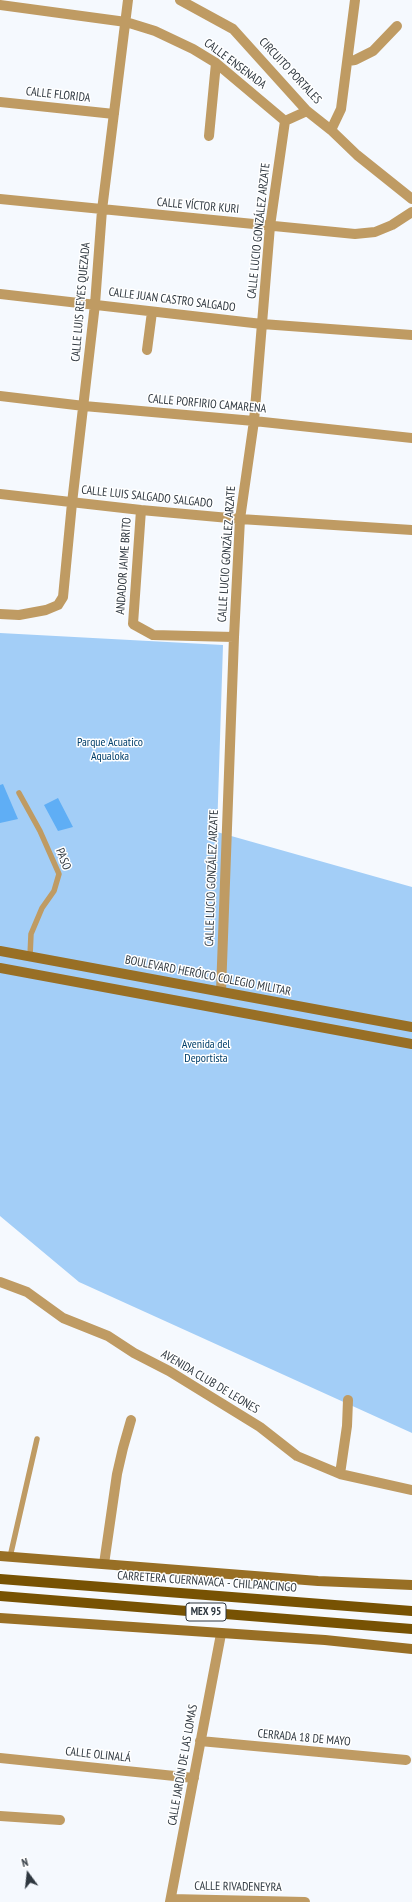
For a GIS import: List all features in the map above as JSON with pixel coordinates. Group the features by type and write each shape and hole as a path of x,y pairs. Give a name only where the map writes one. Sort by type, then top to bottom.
{"main road":[{"name":"BOULEVARD HERÓICO COLEGIO MILITAR","path":"0,951 412,1027"},
{"path":"0,968 412,1044"},
{"path":"5,1556 318,1581 412,1585"},
{"name":"CARRETERA CUERNAVACA - CHILPANCINGO","path":"0,1579 412,1611"},
{"name":"MEX 95","path":"0,1596 412,1629"},
{"path":"0,1618 325,1640 412,1649"}],"street":[{"name":"CIRCUITO PORTALES","path":"180,0 233,29 307,111 412,199"},
{"path":"331,130 341,109 355,0"},
{"name":"CALLE ENSENADA","path":"0,5 126,22 155,31 193,49 216,63 285,121"},
{"name":"CALLE LUIS REYES QUEZADA","path":"0,614 19,615 46,610 58,605 64,597 72,503 95,304 102,210 128,5"},
{"path":"348,60 355,60 373,51 397,26"},
{"path":"209,136 216,63"},
{"name":"CALLE FLORIDA","path":"0,102 114,114"},
{"path":"285,121 307,111"},
{"name":"CALLE LUCIO GONZÁLEZ ARZATE","path":"222,991 234,636 240,519 254,421 270,226 285,121"},
{"name":"CALLE VÍCTOR KURI","path":"0,200 355,234 375,232 392,225 412,212"},
{"name":"CALLE JUAN CASTRO SALGADO","path":"0,294 262,324 412,335"},
{"path":"147,350 152,312"},
{"name":"CALLE PORFIRIO CAMARENA","path":"0,396 84,406 254,421 412,438"},
{"name":"CALLE LUIS SALGADO SALGADO","path":"0,494 72,503 240,519 412,530"},
{"name":"ANDADOR JAIME BRITO","path":"141,510 133,624 153,635 234,636"},
{"name":"AVENIDA CLUB DE LEONES","path":"0,1282 27,1292 63,1318 108,1336 260,1427 297,1456 340,1474 412,1490"},
{"path":"340,1474 347,1426 348,1400"},
{"path":"104,1564 117,1474 132,1420"},
{"name":"CALLE JARDÍN DE LAS LOMAS","path":"170,1901 221,1634"},
{"name":"CERRADA 18 DE MAYO","path":"200,1741 406,1760"},
{"name":"CALLE OLINALÁ","path":"0,1758 194,1778"},
{"path":"0,1816 60,1820"},
{"name":"CALLE RIVADENEYRA","path":"170,1901 305,1902"}],"lane":[{"name":"PASO","path":"19,793 40,831 59,874 54,891 42,908 31,934 30,956"},
{"path":"5,1556 37,1439"}],"green space":[{"name":"Avenida del Deportista","path":"0,633 223,645 217,832 412,887 412,1433 79,1282 0,1216"}],"water":[{"path":"3,784 18,819 0,823 0,785"},
{"path":"58,798 73,827 58,831 44,805"}],"park label":[{"name":"Parque Acuatico Aqualoka","path":"110,750"}]}
